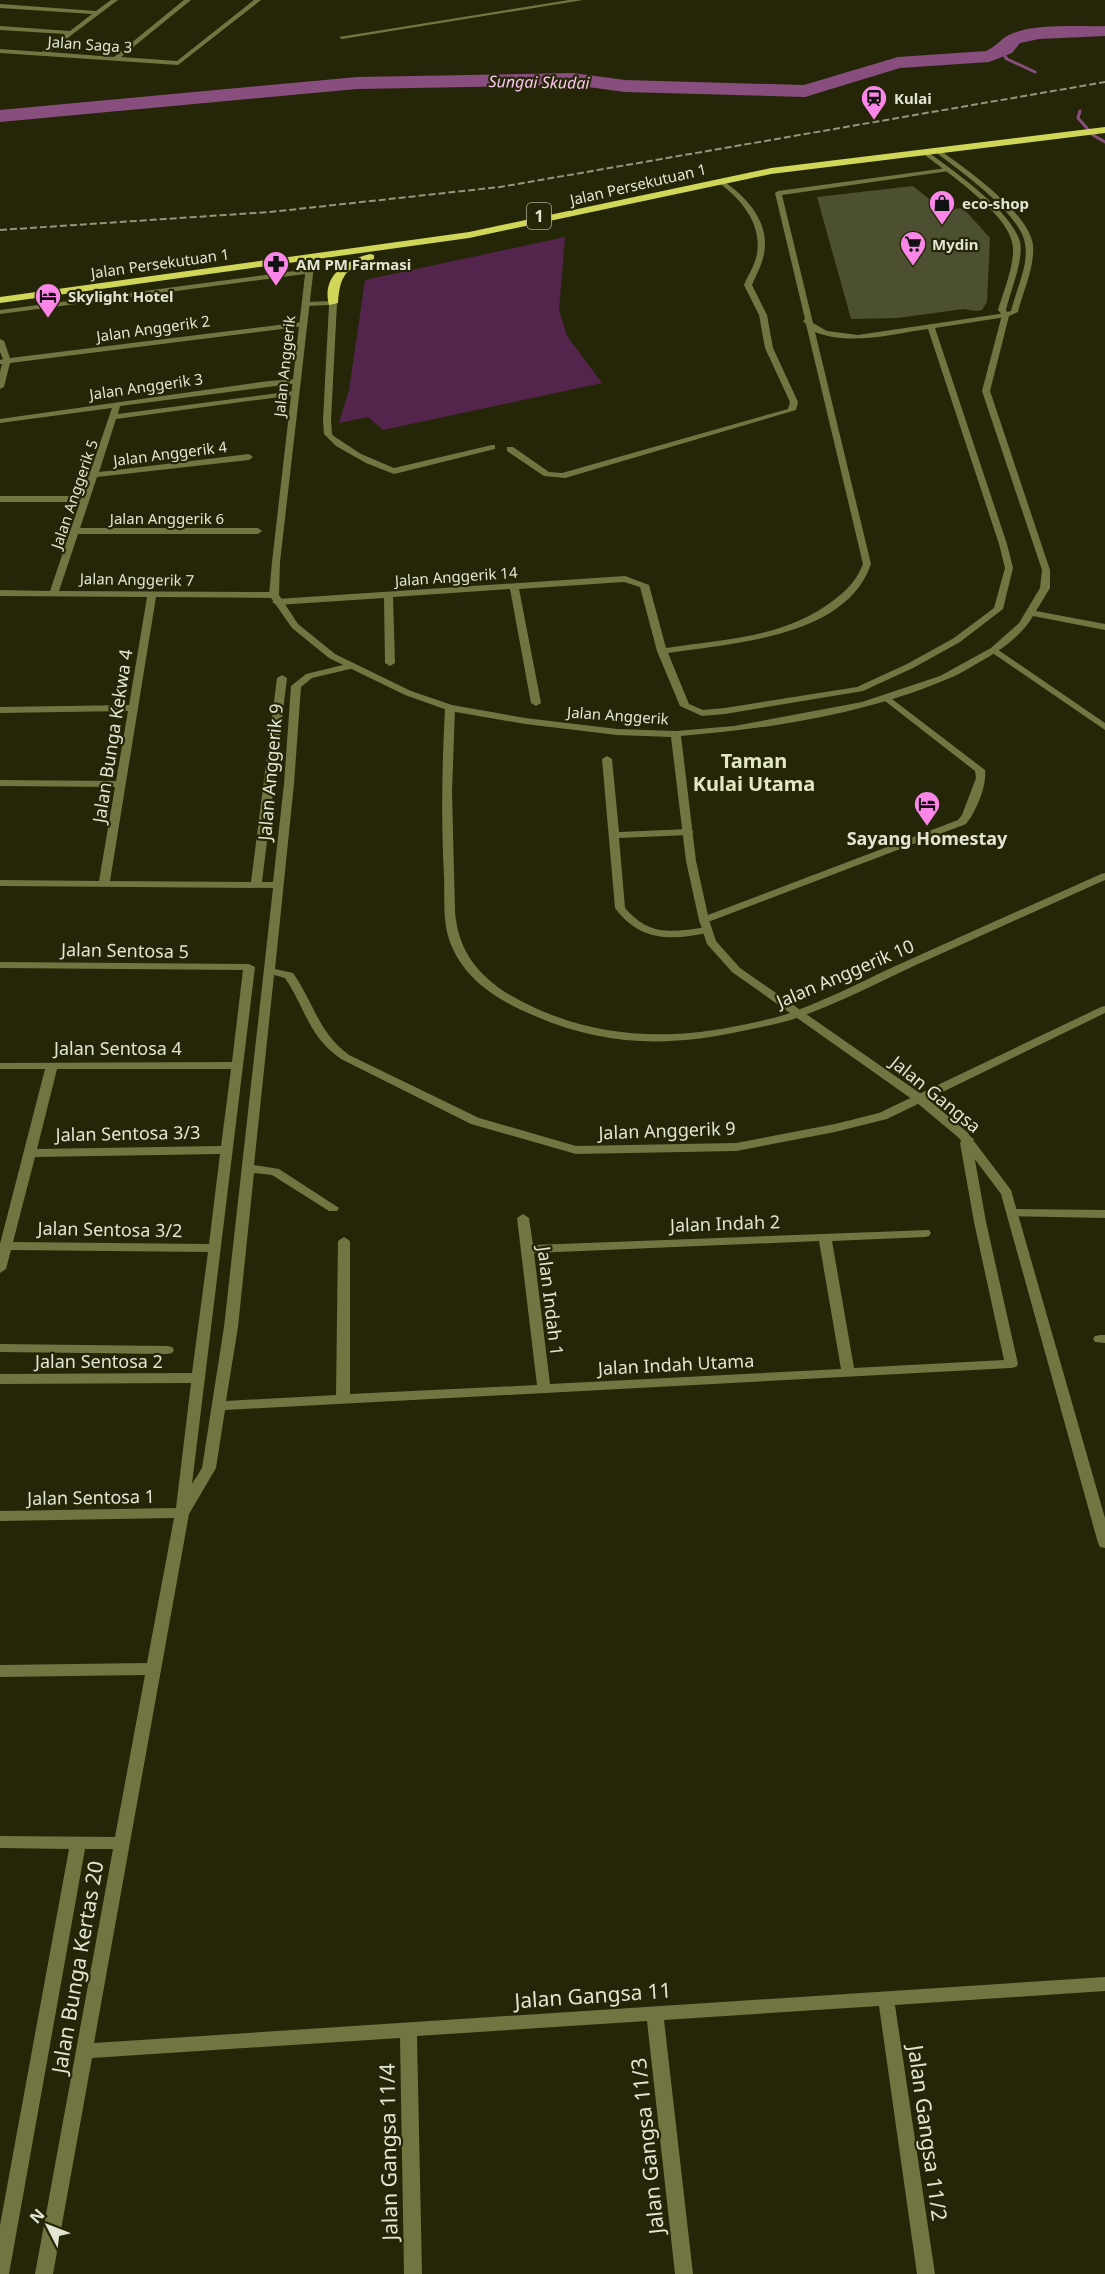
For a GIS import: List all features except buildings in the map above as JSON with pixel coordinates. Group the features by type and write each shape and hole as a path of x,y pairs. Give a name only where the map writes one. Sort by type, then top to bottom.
{"highway":[{"name":"Jalan Persekutuan 1","path":"0,300 432,240 531,223 771,171 1103,127"},
{"name":"Jalan Persekutuan 1","path":"0,293 437,234 790,164 924,144 1079,130"},
{"path":"333,303 336,276 347,265 432,240"}],"street":[{"path":"43,54 115,0"},
{"path":"114,60 188,0"},
{"name":"Jalan Saga 3","path":"0,51 178,63 258,0"},
{"path":"342,37 579,0"},
{"path":"0,6 98,13"},
{"path":"0,28 71,33"},
{"path":"923,151 985,201 1011,230 1016,248 1029,249 1025,229 998,200 935,149"},
{"path":"931,326 1009,568 998,609 957,640 860,689 725,711 702,713 685,706 662,651 790,628 848,593 866,571 867,564 855,512 814,351 778,193 947,170"},
{"path":"510,449 547,474 562,476 792,410 794,402 769,348 763,315 748,285 762,249 754,216 748,204 720,181"},
{"name":"Jalan Anggerik","path":"1006,315 1002,310 1016,248"},
{"name":"Jalan Anggerik","path":"1006,315 1014,312 1029,249"},
{"name":"Jalan Anggerik","path":"311,258 294,393 275,598 295,626 311,640 384,684 450,708 525,721 617,732 676,734 768,724 888,699 943,678 1007,641 1032,613 1045,588 1045,558 1002,443 986,391 1006,315"},
{"path":"0,312 35,305 310,271"},
{"path":"306,304 333,303 327,420 328,434 335,442 382,468 394,471 492,447"},
{"path":"814,351 826,343 1006,315"},
{"path":"807,321 813,328 825,333 858,337"},
{"name":"Jalan Anggerik 2","path":"3,362 303,324"},
{"path":"0,341 3,362 0,387"},
{"name":"Jalan Anggerik 3","path":"0,421 269,382 296,381"},
{"path":"115,417 294,393"},
{"name":"Jalan Anggerik 5","path":"54,593 115,417 117,404"},
{"name":"Jalan Anggerik 4","path":"94,475 249,457"},
{"path":"0,499 86,499"},
{"name":"Jalan Anggerik 6","path":"75,531 258,531"},
{"name":"Jalan Anggerik 14","path":"275,598 388,595 625,579 644,585 662,651"},
{"path":"514,587 536,703"},
{"name":"Jalan Anggerik 7","path":"0,593 275,598"},
{"name":"Jalan Bunga Kekwa 4","path":"104,883 152,595"},
{"path":"388,595 390,663"},
{"path":"1032,613 1105,627"},
{"path":"994,650 1105,727"},
{"name":"Jalan Anggerik 9","path":"182,1513 209,1468 231,1327 289,784 296,686 309,676 351,666"},
{"path":"256,885 282,678"},
{"path":"607,759 620,908 630,923 647,932 660,934 705,925 953,826 967,816 981,778 980,770 888,699"},
{"path":"0,710 133,708"},
{"name":"Jalan Anggerik 10","path":"450,708 446,807 452,929 464,962 474,976 491,990 555,1023 608,1036 678,1039 753,1027 798,1014 1105,876"},
{"name":"Jalan Gangsa","path":"676,734 691,861 711,942 736,970 920,1099 968,1139 1007,1194 1105,1543"},
{"path":"1,786 121,784"},
{"path":"614,835 689,832"},
{"path":"0,883 277,885"},
{"name":"Jalan Sentosa 5","path":"0,965 249,967"},
{"name":"Jalan Bunga Kertas 20","path":"44,2274 182,1513 249,967"},
{"name":"Jalan Anggerik 9","path":"269,971 289,975 317,1032 333,1050 345,1057 475,1121 576,1150 736,1147 835,1128 883,1116 1105,1009"},
{"name":"Jalan Sentosa 4","path":"0,1066 237,1065"},
{"path":"0,1269 52,1066"},
{"name":"Jalan Indah Utama","path":"219,1406 1011,1364 980,1222 966,1143 968,1139"},
{"name":"Jalan Sentosa 3/3","path":"30,1153 227,1150"},
{"path":"249,1168 275,1172 333,1208"},
{"path":"1014,1213 1105,1214"},
{"name":"Jalan Indah 1","path":"523,1218 544,1389"},
{"name":"Jalan Indah 2","path":"527,1250 925,1233"},
{"path":"825,1238 848,1373"},
{"path":"343,1399 344,1241"},
{"name":"Jalan Sentosa 3/2","path":"6,1246 214,1248"},
{"path":"0,1348 167,1350"},
{"name":"Jalan Sentosa 2","path":"0,1380 199,1378"},
{"name":"Jalan Sentosa 1","path":"0,1516 182,1513"},
{"path":"0,1671 154,1669"},
{"path":"0,1842 122,1843"},
{"name":"Jalan Bunga Kertas 20","path":"0,2274 78,1842"},
{"name":"Jalan Gangsa 11","path":"84,2051 1105,1984"},
{"name":"Jalan Gangsa 11/2","path":"886,1998 926,2274"},
{"name":"Jalan Gangsa 11/3","path":"655,2014 684,2274"},
{"name":"Jalan Gangsa 11/4","path":"408,2030 413,2274"}],"shaded area":[{"path":"565,237 559,310 567,336 602,383 383,430 368,417 339,423 349,390 365,280"}],"waterway":[{"name":"Sungai Skudai","path":"0,116 357,83 573,79 625,86 805,91 898,63 989,56 1005,49 1014,39 1039,34 1105,31"},
{"path":"1001,51 1007,59 1035,72"},
{"path":"1080,111 1078,118 1093,135 1105,142"}],"railway":[{"path":"0,230 270,212 500,187 1105,82"}],"place":[{"name":"Kulai","path":"874,121"},
{"name":"eco-shop","path":"942,226"},
{"name":"Mydin","path":"913,267"},
{"name":"AM PM Farmasi","path":"276,287"},
{"name":"Skylight Hotel","path":"48,319"},
{"name":"Sayang Homestay","path":"927,827"}],"district":[{"name":"Taman Kulai Utama","path":"754,772"}]}
